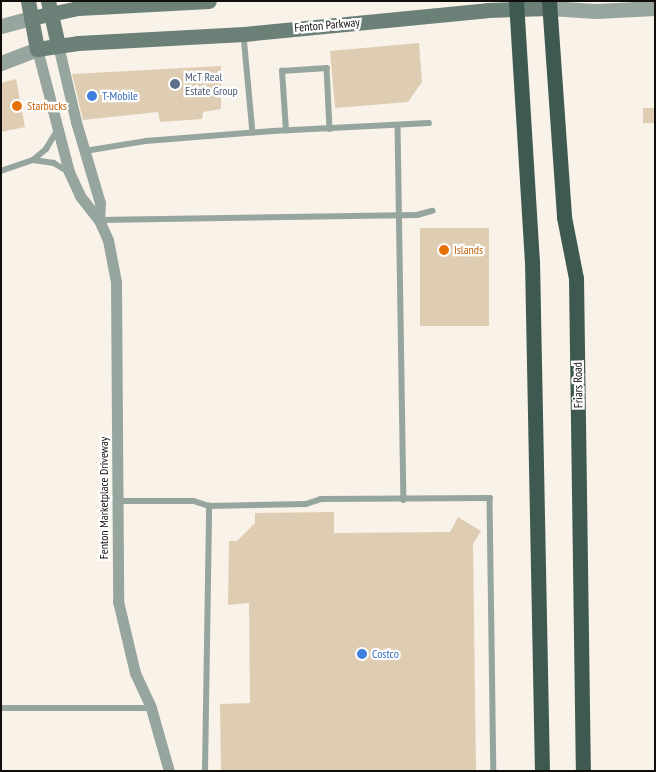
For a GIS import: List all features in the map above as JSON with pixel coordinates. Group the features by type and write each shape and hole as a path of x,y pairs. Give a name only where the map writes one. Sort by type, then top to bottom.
{"highway":[{"path":"516,4 532,261 542,771"},
{"name":"Friars Road","path":"549,5 564,217 576,278 583,771"}],"main road":[{"path":"28,1 37,49"},
{"path":"31,18 49,8 209,1"},
{"name":"Fenton Parkway","path":"37,49 58,45 244,34 516,4 549,5"},
{"path":"49,8 58,45"}],"street":[{"name":"Fenton Parkway","path":"549,5 596,11 655,8"},
{"path":"1,26 31,18"},
{"name":"Fenton Marketplace Driveway","path":"58,45 100,203 99,220"},
{"name":"Fenton Parkway","path":"1,63 37,49"},
{"name":"Fenton Marketplace Driveway","path":"37,49 68,172 80,196 99,220 108,240 116,282 118,601 135,673 151,708 170,771"}],"lane":[{"path":"244,34 254,133"},
{"path":"286,131 282,71 327,68 330,129"},
{"path":"85,151 146,141 429,123"},
{"path":"398,125 404,500"},
{"path":"1,171 34,160 46,149 57,131"},
{"path":"34,160 54,163 68,172"},
{"path":"99,220 400,215 432,211"},
{"path":"118,501 194,501 209,506 306,504 320,499 490,498 494,771"},
{"path":"205,771 209,506"},
{"path":"1,708 151,708"}],"building":[{"path":"419,43 422,82 408,102 335,108 330,51"},
{"path":"221,66 221,109 203,112 202,119 160,122 158,112 83,120 72,74"},
{"path":"16,79 25,127 1,132 1,83"},
{"path":"643,108 655,108 655,123 643,123"},
{"path":"420,228 489,228 489,326 420,326"},
{"name":"Costco","path":"334,512 334,533 450,532 458,517 481,531 473,544 476,771 221,771 220,704 250,703 249,603 228,605 229,541 237,541 255,523 255,513"}],"place":[{"name":"McT Real Estate Group","path":"175,84"},
{"name":"T-Mobile","path":"92,96"},
{"name":"Starbucks","path":"17,106"},
{"name":"Islands","path":"444,250"},
{"name":"Costco","path":"362,654"}]}
